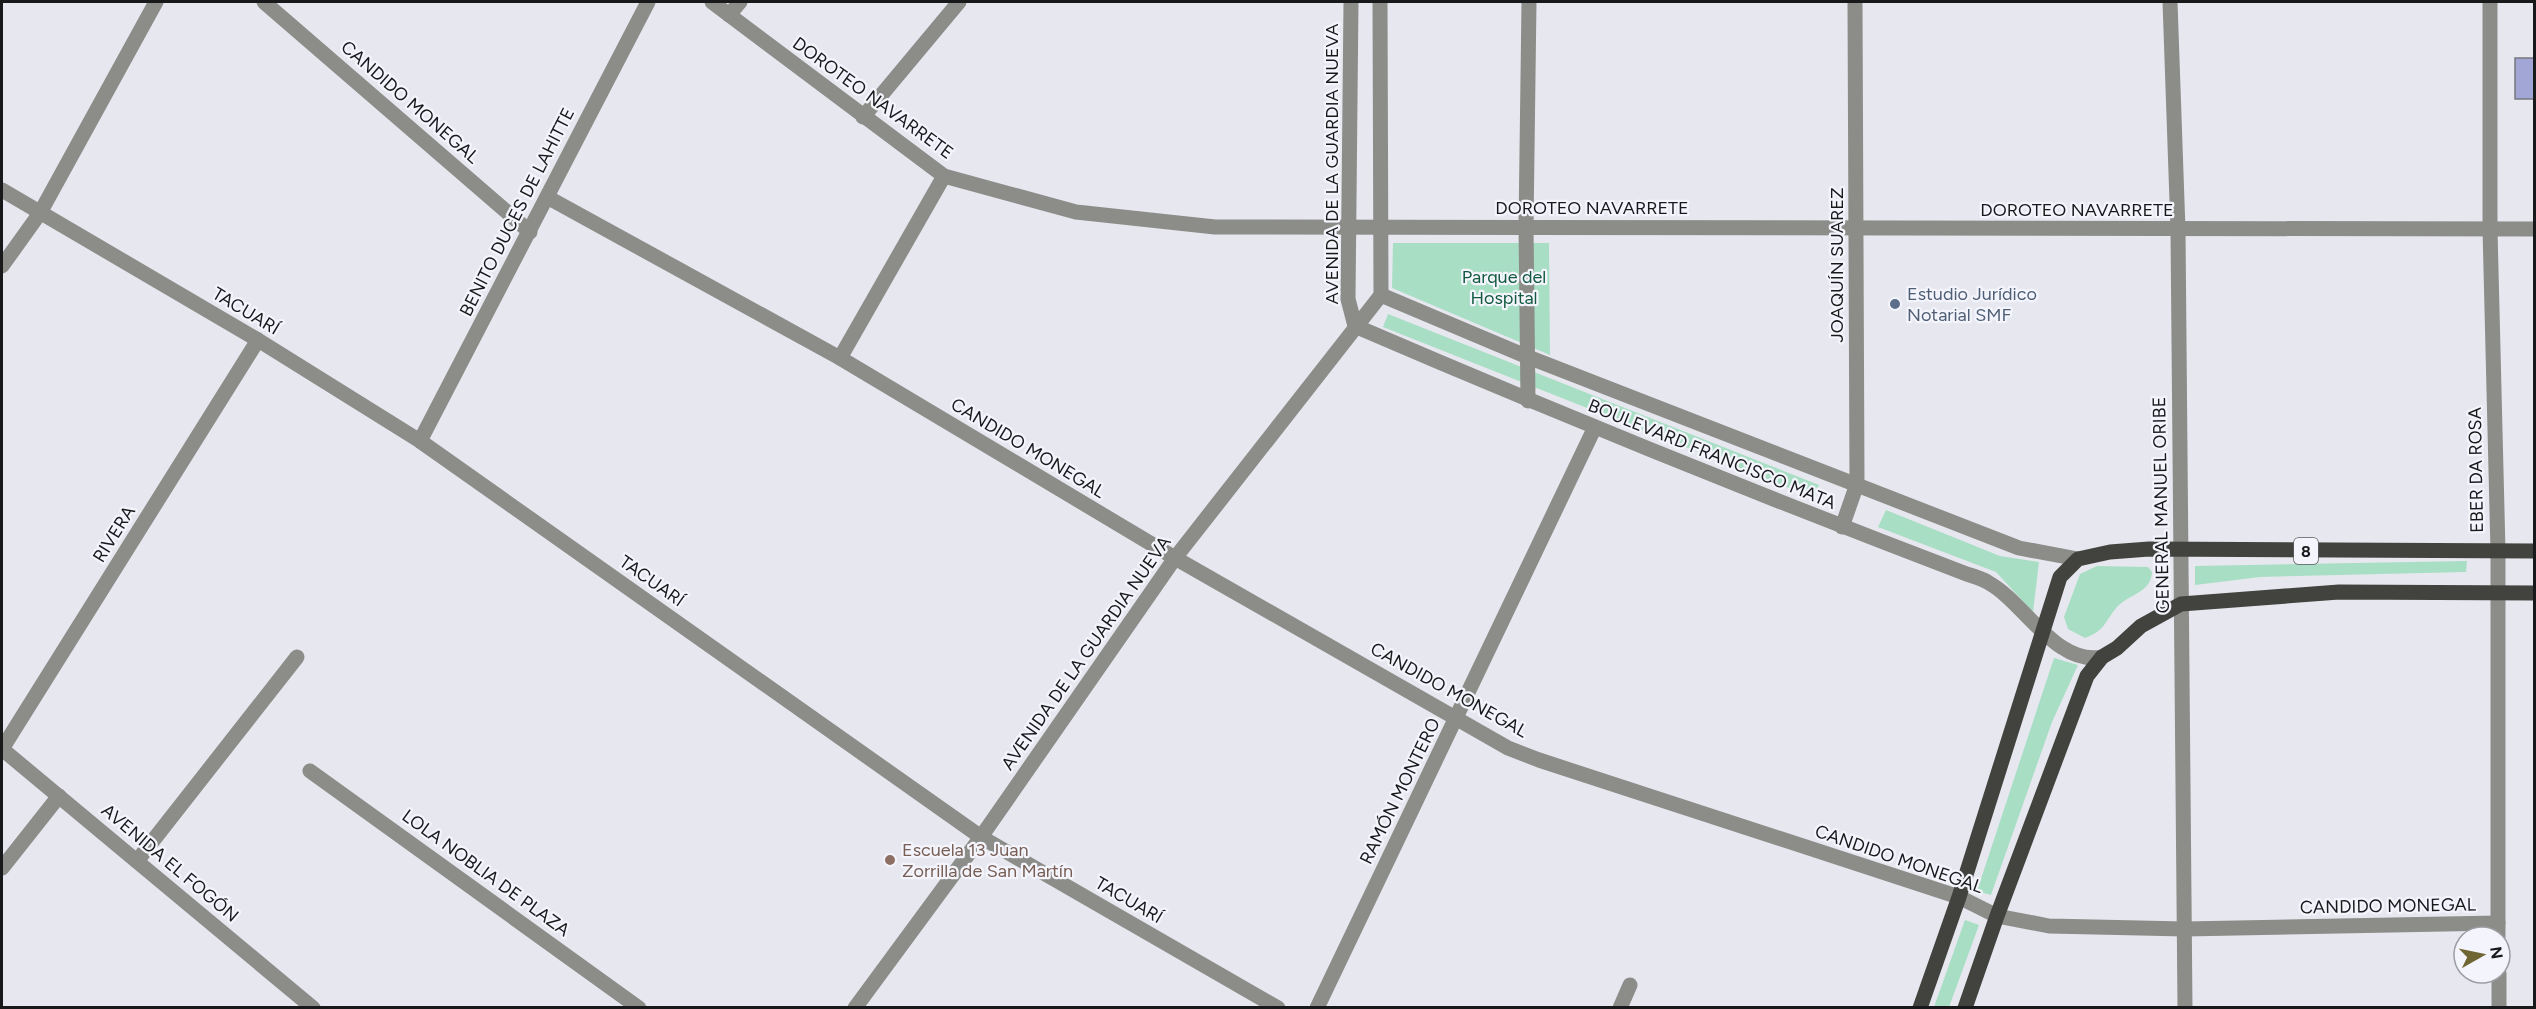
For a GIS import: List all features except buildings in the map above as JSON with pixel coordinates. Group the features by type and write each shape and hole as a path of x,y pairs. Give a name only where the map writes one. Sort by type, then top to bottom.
{"main road":[{"name":"BOULEVARD FRANCISCO MATA","path":"2078,559 2110,552 2535,551"},
{"path":"1920,1008 1959,897 2045,632 2060,577 2078,559"},
{"path":"1965,1008 2087,676 2102,657 2117,648 2141,626 2181,604 2339,592 2535,593"}],"street":[{"path":"2,266 40,213 156,2"},
{"name":"CANDIDO MONEGAL","path":"264,2 530,232"},
{"name":"BENITO DUCES DE LAHITTE","path":"420,441 648,2"},
{"name":"DOROTEO NAVARRETE","path":"712,2 944,176 1076,212 1215,227 2535,229"},
{"path":"729,15 741,2"},
{"path":"863,117 958,2"},
{"name":"AVENIDA DE LA GUARDIA NUEVA","path":"1351,2 1348,299 1355,326"},
{"path":"1380,2 1381,295"},
{"path":"1528,400 1526,226 1529,2"},
{"name":"JOAQUÍN SUAREZ","path":"1842,527 1857,484 1855,2"},
{"name":"GENERAL MANUEL ORIBE","path":"2170,2 2178,230 2185,1008"},
{"name":"EBER DA ROSA","path":"2490,2 2490,229 2498,551 2498,925"},
{"path":"840,358 944,176"},
{"name":"TACUARÍ","path":"2,190 258,340 420,441 981,837 1278,1008"},
{"name":"CANDIDO MONEGAL","path":"547,197 840,358 1175,558 1508,748 1539,760 1959,897 1997,916 2027,924 2185,929 2452,930"},
{"name":"AVENIDA DE LA GUARDIA NUEVA","path":"855,1008 981,837 1175,558 1381,295"},
{"name":"BOULEVARD FRANCISCO MATA","path":"1381,295 1528,357 2019,548 2078,559"},
{"name":"BOULEVARD FRANCISCO MATA","path":"1355,326 1594,429 1990,583 2058,646 2072,654 2093,659 2102,657"},
{"name":"RIVERA","path":"2,749 258,340"},
{"name":"RAMÓN MONTERO","path":"1317,1008 1594,429"},
{"path":"137,861 297,657"},
{"name":"AVENIDA EL FOGÓN","path":"2,749 313,1008"},
{"name":"LOLA NOBLIA DE PLAZA","path":"310,771 639,1008"},
{"path":"2,868 59,796"},
{"path":"1620,1008 1630,985"},
{"path":"2499,985 2499,1008"}],"green space":[{"name":"Parque del Hospital","path":"1393,243 1549,243 1550,355 1392,288"},
{"path":"1388,314 1819,485 1814,498 1383,327"},
{"path":"1886,510 2000,556 2039,562 2033,612 1996,572 1878,527"},
{"path":"2467,561 2466,572 2260,577 2195,585 2195,566"},
{"path":"2097,566 2148,567 2152,572 2151,579 2144,589 2117,607 2101,629 2085,638 2068,629 2064,617 2080,574"},
{"path":"2054,658 2078,665 2052,722 1991,895 1977,891"},
{"path":"1965,920 1979,925 1949,1007 1934,1007"}],"place":[{"name":"Estudio Jurídico Notarial SMF","path":"1895,304"},
{"name":"Escuela 13 Juan Zorrilla de San Martín","path":"890,860"}]}
